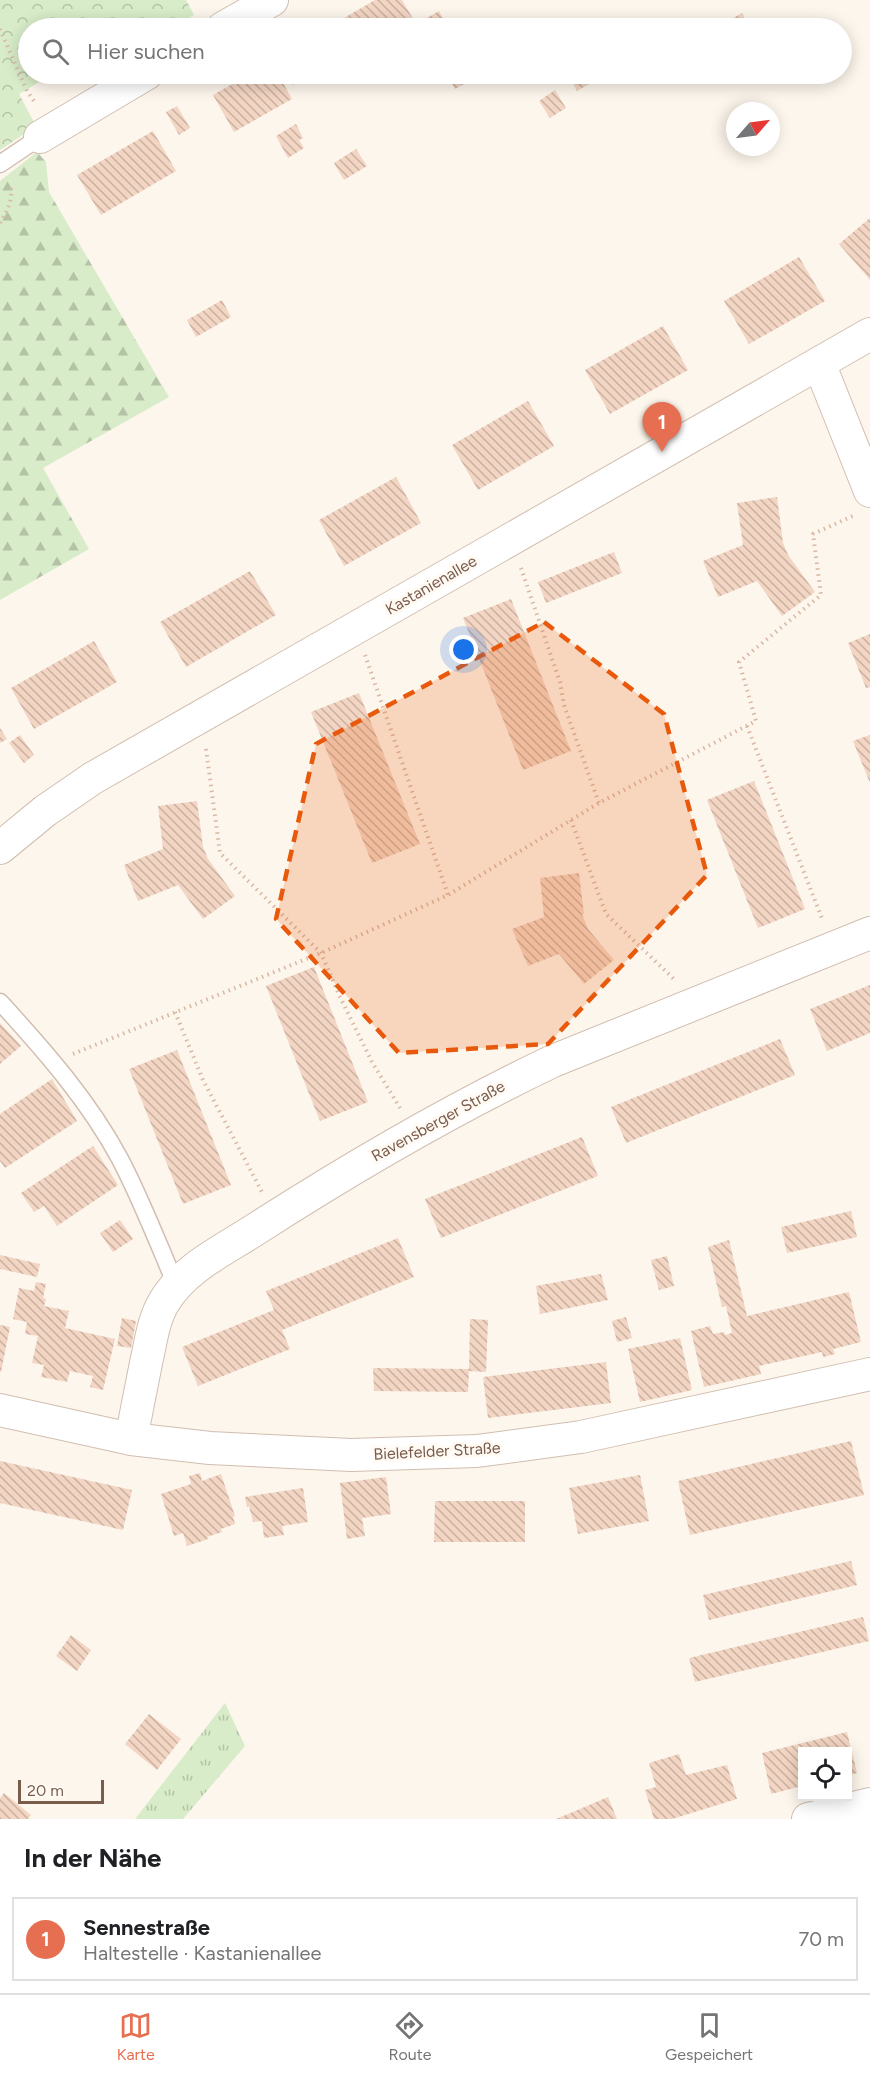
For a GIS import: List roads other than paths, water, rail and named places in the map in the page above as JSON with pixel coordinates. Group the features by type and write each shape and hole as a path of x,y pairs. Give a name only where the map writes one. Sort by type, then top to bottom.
{"street":[{"path":"240,18 272,0"},
{"path":"46,133 129,84"},
{"name":"Kastanienallee","path":"0,848 71,792 870,334"},
{"path":"819,363 865,501"},
{"name":"Ravensberger Straße","path":"131,1438 154,1323 163,1302 192,1270 415,1132 503,1085 553,1061 870,933"},
{"name":"Bielefelder Straße","path":"0,1410 131,1438 210,1448 351,1455 477,1451 582,1437 870,1374"},
{"path":"808,1819 870,1804"}],"lane":[{"path":"4,172 46,133"},
{"path":"0,1002 53,1062 99,1124 120,1158 176,1285"}],"place":[{"name":"Sennestraße","path":"662,452"}]}
